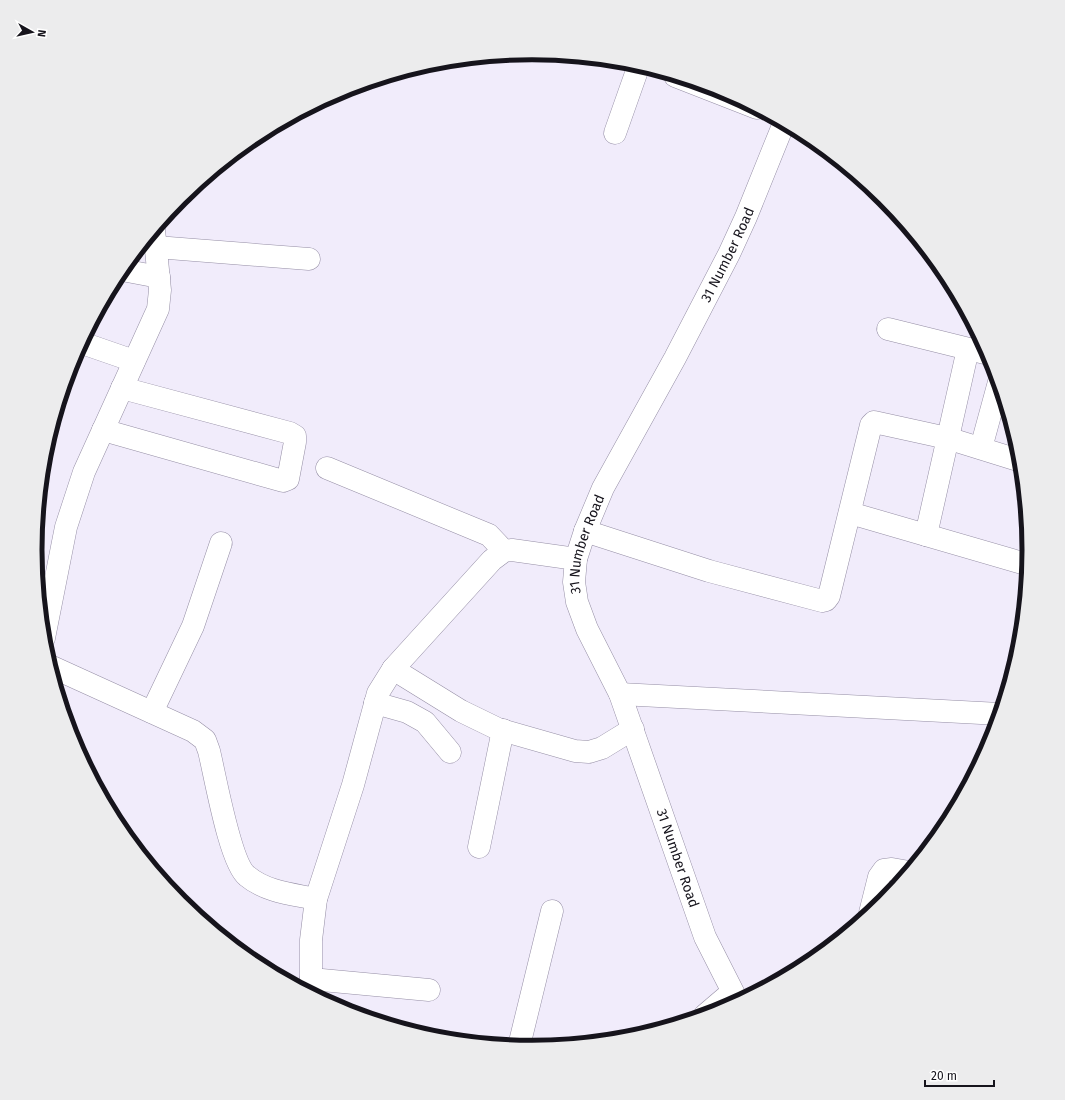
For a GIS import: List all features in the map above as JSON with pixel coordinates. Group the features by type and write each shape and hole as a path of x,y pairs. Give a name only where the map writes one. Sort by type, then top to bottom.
{"street":[{"path":"615,133 637,71"},
{"name":"31 Number Road","path":"735,996 706,937 620,694 587,629 577,602 574,582 576,559 602,488 675,358 729,254 746,217 782,128"},
{"path":"45,606 66,527 84,472 158,309 160,290 155,239 309,259"},
{"path":"129,271 159,277"},
{"path":"888,329 981,352"},
{"path":"87,345 134,361"},
{"path":"926,535 968,349"},
{"path":"103,430 283,481 288,478 296,442 295,436 290,433 122,388"},
{"path":"981,448 997,391"},
{"path":"585,531 709,571 822,601 826,600 829,596 871,425 874,422 947,438 1015,459"},
{"path":"327,468 489,536 504,551"},
{"path":"850,513 1023,563"},
{"path":"152,712 193,626 221,543"},
{"path":"429,990 311,986 311,940 316,899 353,785 378,693 393,669 492,560 504,551 512,550 576,559"},
{"path":"57,669 193,730 205,740 235,857 245,875 259,884 275,890 316,899"},
{"path":"393,669 461,711 503,730 575,751 589,752 602,748 633,729"},
{"path":"620,694 995,714"},
{"path":"375,703 407,712 425,722 450,752"},
{"path":"480,847 503,730"},
{"path":"873,903 879,877 884,870 892,869 903,871"},
{"path":"521,1040 552,911"}]}
